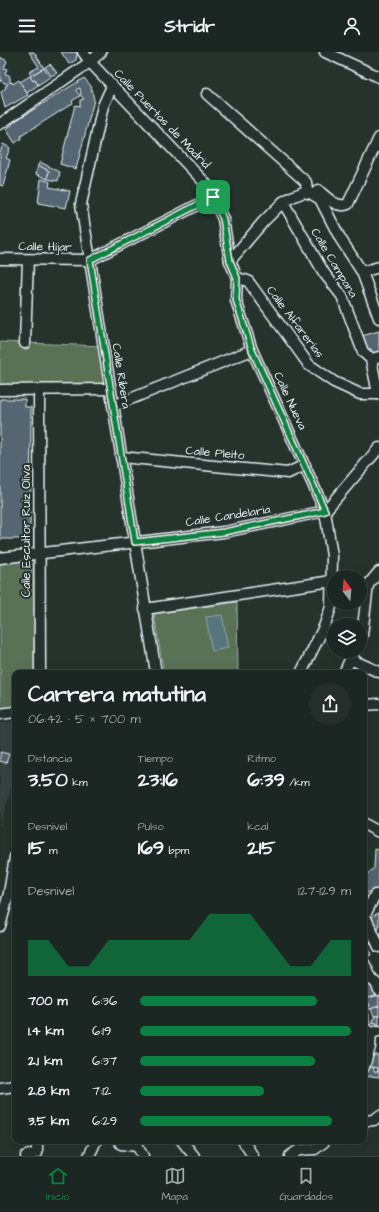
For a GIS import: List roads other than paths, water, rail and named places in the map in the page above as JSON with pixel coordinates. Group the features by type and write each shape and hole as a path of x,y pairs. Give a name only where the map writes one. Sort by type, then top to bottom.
{"street":[{"name":"Calle Puertas de Madrid","path":"83,52 112,86 208,185 223,219 230,261 237,278 236,300"},
{"path":"0,125 90,62 101,52"},
{"path":"325,52 379,77"},
{"name":"Calle Ribera","path":"112,86 103,106 81,204 155,670"},
{"path":"207,94 306,182 337,205 344,206 348,204 377,150 379,138"},
{"path":"306,182 307,193"},
{"path":"230,261 282,202 294,196 310,193 320,199 340,238 362,272 379,318"},
{"path":"90,260 213,197"},
{"name":"Calle Campana","path":"282,202 324,273 342,296 363,352 375,358"},
{"name":"Calle Híjar","path":"0,259 90,260"},
{"path":"25,343 28,260"},
{"path":"362,272 379,267"},
{"name":"Calle Alfarerías","path":"237,278 248,281 309,365 334,382 360,394 378,394"},
{"name":"Calle Nueva","path":"236,300 252,350 325,511 332,556 332,570"},
{"path":"113,406 252,350"},
{"path":"375,358 378,394"},
{"path":"0,390 110,389"},
{"name":"Calle Escultor Ruiz Oliva","path":"39,390 40,670"},
{"path":"325,511 379,448"},
{"name":"Calle Pleito","path":"121,457 288,473 305,465"},
{"name":"Calle Candelaria","path":"0,558 224,532 325,511"},
{"path":"367,588 368,585 377,578"},
{"path":"145,609 327,589"},
{"name":"Calle Nueva","path":"302,670 324,627 330,610"},
{"path":"345,670 351,658"},
{"path":"357,658 379,672"},
{"path":"367,706 379,704"},
{"path":"0,714 12,712"},
{"path":"367,826 379,832"},
{"path":"0,926 12,872"},
{"path":"367,912 375,895 379,894"},
{"path":"367,920 379,947"},
{"path":"367,969 372,980 378,985"},
{"path":"367,1056 370,1046 371,1031"},
{"path":"0,1088 12,1086"},
{"path":"26,1156 40,1154 38,1144"},
{"path":"89,1156 95,1144"},
{"path":"121,1144 137,1146 144,1156"},
{"path":"184,1144 194,1156"},
{"path":"245,1144 253,1156"},
{"path":"290,1156 299,1150 315,1148 321,1144"}],"water":[{"path":"222,615 228,648 212,651 206,617"}]}
